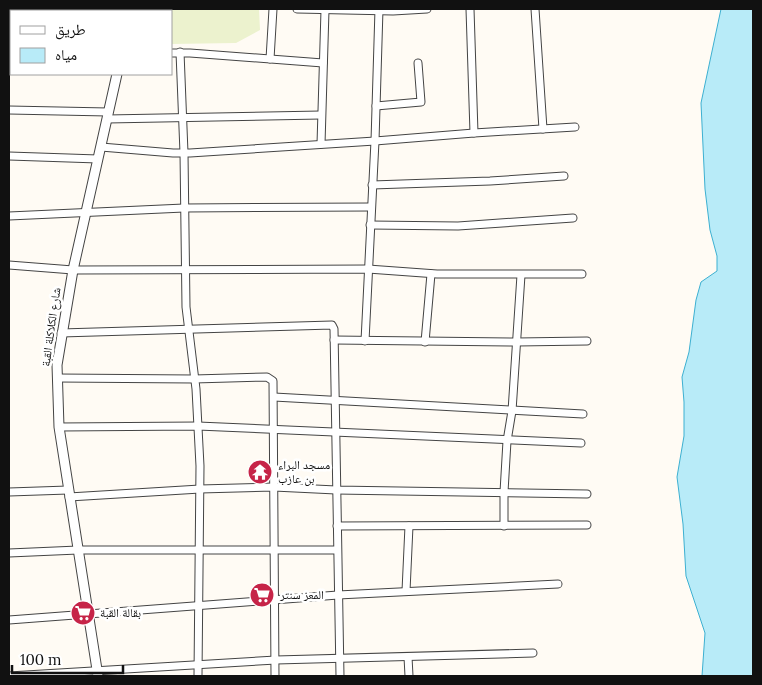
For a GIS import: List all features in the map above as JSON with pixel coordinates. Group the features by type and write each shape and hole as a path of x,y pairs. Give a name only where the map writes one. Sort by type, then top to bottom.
{"street":[{"path":"116,9 131,10"},
{"path":"270,59 273,9"},
{"path":"297,9 427,9"},
{"path":"470,9 474,133"},
{"path":"535,9 543,129"},
{"path":"320,144 325,10"},
{"path":"365,341 370,206 375,141 379,10"},
{"path":"180,52 184,153 185,269 188,330 198,426 200,489 198,676"},
{"path":"172,53 323,63"},
{"path":"376,106 421,102 418,63"},
{"name":"شارع الكلاكلة القبة","path":"97,673 68,494 59,427 57,378 61,333 72,270 117,75"},
{"path":"9,110 182,118 321,115"},
{"path":"101,147 184,153 575,127"},
{"path":"9,156 98,160"},
{"path":"372,185 490,181 564,176"},
{"path":"9,216 184,208 370,206"},
{"path":"370,225 458,226 573,218"},
{"path":"9,265 72,270 368,269 431,274 582,274"},
{"path":"425,342 431,274"},
{"path":"504,526 507,441 512,411 521,275"},
{"path":"61,333 332,325 334,329 336,550 340,676"},
{"path":"334,340 425,342 587,341"},
{"path":"57,378 194,379 267,377 273,381 275,676"},
{"path":"274,397 583,414"},
{"path":"59,427 198,426 581,443"},
{"path":"9,492 68,494 274,486 336,490 587,494"},
{"path":"337,526 587,525"},
{"path":"406,590 409,526"},
{"path":"9,553 78,550 336,550"},
{"path":"9,620 199,604 406,590 558,584"},
{"path":"9,672 9,676 97,673 199,664 276,660 533,653"},
{"path":"408,657 409,676"}],"green space":[{"path":"259,9 260,30 236,43 172,44 172,10 152,10"}],"water":[{"path":"721,9 753,9 753,676 702,676 705,633 686,576 683,524 677,477 684,436 682,377 689,352 696,300 701,282 717,271 717,256 710,230 705,189 701,103"}],"place":[{"name":"مسجد البراء بن عازب","path":"260,472"},
{"name":"المعز سنتر","path":"262,595"},
{"name":"بقالة القبة","path":"83,613"}]}
